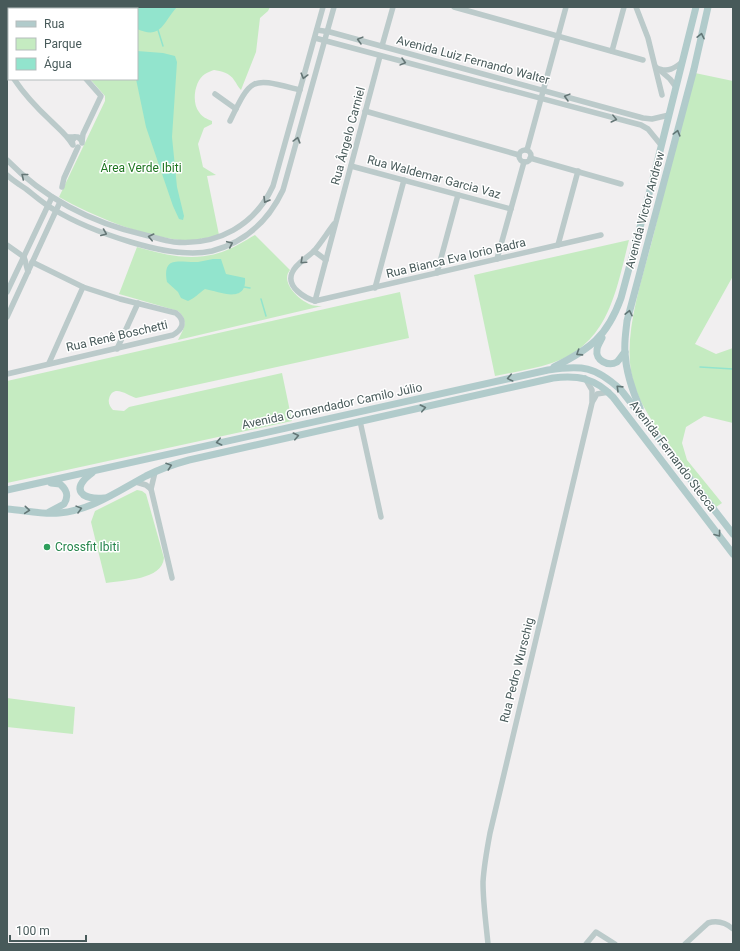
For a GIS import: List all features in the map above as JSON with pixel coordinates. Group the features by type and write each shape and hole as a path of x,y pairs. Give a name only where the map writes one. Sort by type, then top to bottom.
{"main road":[{"name":"Avenida Victor Andrew","path":"548,370 577,355 590,346 606,330 616,313 696,7"},
{"name":"Avenida Victor Andrew","path":"644,418 628,377 625,352 627,321 695,65 708,7"},
{"path":"606,330 597,350 598,357 601,361 612,364 620,359 625,352"},
{"name":"Avenida Comendador Camilo Júlio","path":"7,490 548,370 572,366 585,368 608,378 621,390 644,418"},
{"name":"Avenida Comendador Camilo Júlio","path":"7,509 47,513 73,511 90,506 110,497 155,472 189,460 553,378 565,376 585,378 596,383 609,392"},
{"name":"Avenida Fernando Stecca","path":"609,392 733,554"},
{"name":"Avenida Fernando Stecca","path":"644,418 733,534"},
{"path":"95,470 80,484 81,492 83,495 94,499 110,497"},
{"path":"24,487 54,483 60,484 64,487 67,494 64,504 47,513"}],"street":[{"path":"7,160 21,174 52,197 72,209 97,220 133,232 173,242 201,241 214,239 226,234 253,216 269,196 276,178 323,7"},
{"path":"7,175 56,211 116,238 174,252 210,251 226,246 240,239 253,230 269,215 283,190 334,7"},
{"path":"382,46 393,7"},
{"path":"454,7 643,60"},
{"path":"527,150 566,7"},
{"path":"612,51 624,7"},
{"path":"636,7 656,67 662,95"},
{"path":"321,15 331,18"},
{"name":"Avenida Luiz Fernando Walter","path":"317,30 328,31 604,108 652,119 668,115"},
{"path":"334,44 337,34"},
{"name":"Avenida Luiz Fernando Walter","path":"315,38 641,125 648,129 661,145"},
{"path":"309,98 310,83 317,55 311,51"},
{"name":"Rua Ângelo Carniel","path":"336,221 314,251 294,270 291,279 295,288 307,299 315,301 380,56"},
{"path":"656,67 667,70 672,69 682,63"},
{"path":"656,67 670,79 676,87"},
{"path":"15,80 21,90 75,145"},
{"path":"62,187 74,154 75,145 73,139 84,134 100,99 99,93 87,80"},
{"path":"230,121 246,91 255,83 263,81 300,90"},
{"path":"215,94 236,109"},
{"path":"593,113 603,112 605,110 604,108"},
{"path":"365,111 519,155 519,158 524,162"},
{"path":"68,137 78,138 82,143 75,145"},
{"path":"519,155 523,150 527,150"},
{"path":"527,150 531,154 530,158"},
{"path":"497,259 524,162 528,161 530,158"},
{"path":"530,158 621,184"},
{"name":"Rua Waldemar Garcia Vaz","path":"351,166 511,209"},
{"path":"558,245 578,172"},
{"path":"375,288 404,180"},
{"path":"37,197 42,190"},
{"path":"437,273 458,195"},
{"path":"7,292 52,197"},
{"path":"7,317 60,202"},
{"path":"68,217 68,214 72,209"},
{"path":"36,254 37,244 49,218 44,215"},
{"name":"Rua Bianca Eva Iorio Badra","path":"315,301 601,235"},
{"path":"7,246 24,257 28,272"},
{"path":"314,251 326,260"},
{"name":"Rua Renê Boschetti","path":"7,374 173,335 181,329 182,325 182,320 176,313 138,304 83,287 32,262"},
{"path":"49,363 83,287"},
{"path":"117,349 138,304"},
{"path":"123,338 124,344 127,346"},
{"path":"56,348 56,355 59,361"},
{"name":"Rua Pedro Wurschig","path":"488,944 484,913 483,881 490,833 592,403 592,390 585,378"},
{"path":"592,403 597,394 609,392"},
{"path":"360,421 381,517"},
{"path":"155,472 151,489 172,578"},
{"path":"136,482 146,485 151,489"},
{"path":"685,944 708,923 717,922 727,924 733,929"},
{"path":"586,944 596,932 615,944"}],"green space":[{"name":"Área Verde Ibiti","path":"270,7 268,11 260,18 256,52 241,90 228,74 214,70 206,73 202,77 195,92 195,103 199,112 206,119 212,121 212,124 204,128 198,144 203,167 216,175 207,176 219,235 193,240 165,238 102,218 59,197 105,101 105,96 91,80 138,80 138,8 42,8"},
{"path":"7,19 8,19 8,54"},
{"path":"695,73 733,81 733,276 695,344 716,354 733,348 733,423 704,416 686,427 682,443 687,460 722,503 716,507 658,430 643,405 635,387 631,370 630,351 631,332 638,292"},
{"path":"255,235 290,270 287,275 287,280 292,290 305,302 314,306 322,306 178,340 184,328 184,321 178,311 119,294 137,247 169,255 200,257 226,250"},
{"path":"629,240 620,278 607,314 598,329 586,343 571,354 552,363 495,376 474,275"},
{"path":"400,292 409,338 136,398 117,391 111,394 109,400 113,410 124,411 129,407 282,373 292,421 7,483 7,381"},
{"path":"137,490 146,494 164,558 162,565 157,571 141,578 106,583 91,522 95,511"},
{"path":"7,698 75,707 73,734 7,727"}],"water":[{"path":"114,7 177,7 161,28 152,32 145,32 138,29 138,8"},
{"path":"138,51 163,53 175,56 177,62 172,137 177,187 184,216 183,220 179,219 173,206 146,127 136,80 138,80"},
{"path":"221,259 226,274 245,278 242,291 237,294 225,294 205,289 188,301 181,298 178,292 167,282 167,267 174,262 198,262"}],"waterway":[{"path":"158,30 163,46"},
{"path":"244,287 250,288"},
{"path":"261,299 266,316"},
{"path":"700,367 733,369"}],"place":[{"name":"Crossfit Ibiti","path":"47,547"}]}
